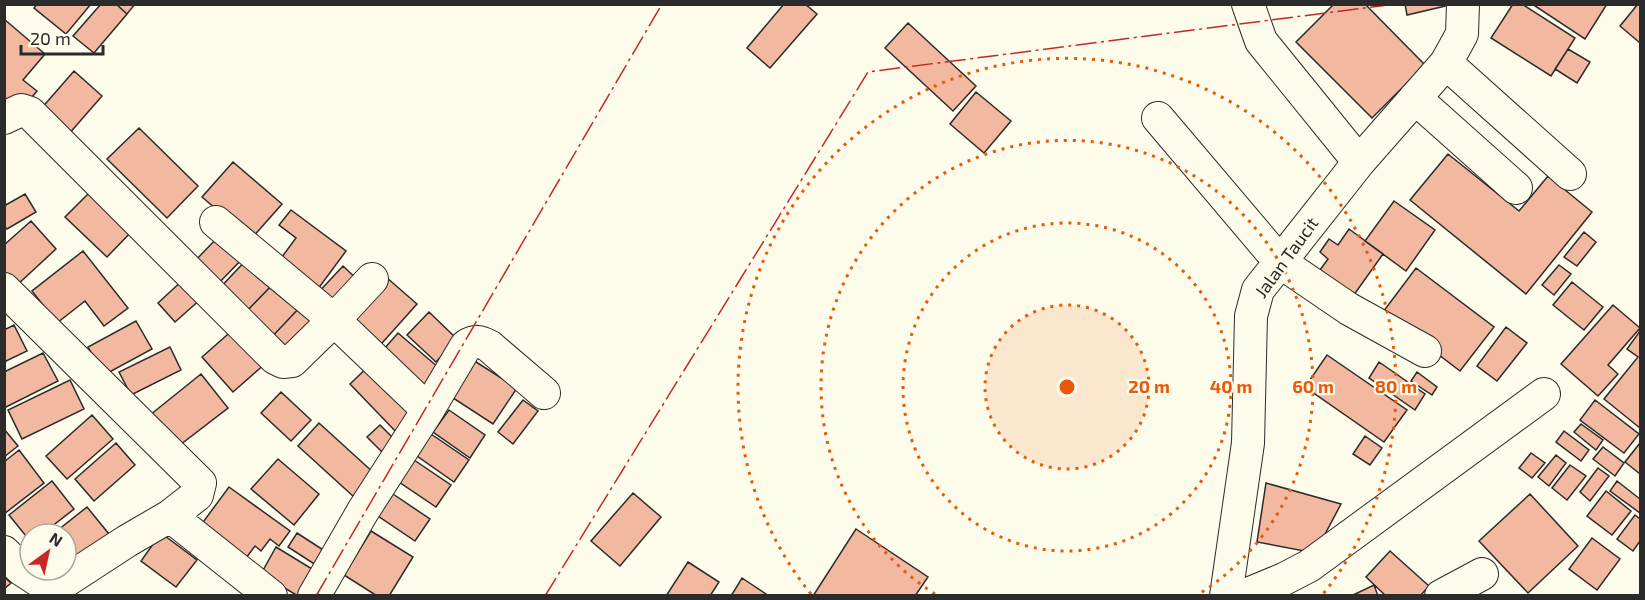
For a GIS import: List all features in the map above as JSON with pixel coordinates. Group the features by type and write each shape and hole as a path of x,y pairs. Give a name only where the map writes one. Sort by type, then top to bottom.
{"street":[{"path":"1248,4 1256,32 1265,47 1359,162"},
{"name":"Jalan Taucit","path":"1226,596 1248,443 1251,316 1258,290 1359,162 1446,63 1462,34 1463,4"},
{"path":"1446,63 1570,174"},
{"path":"1415,98 1516,188"},
{"path":"4,118 21,110 30,113 275,358 283,362 292,361 372,279"},
{"path":"1158,118 1280,262 1349,309 1425,351"},
{"path":"216,222 334,320 428,410"},
{"path":"4,289 200,483 197,495 170,516 127,541 66,590 44,584 21,569 4,552"},
{"path":"314,596 363,511 466,346 473,341 489,346 544,393"},
{"path":"1243,596 1309,566 1544,394"},
{"path":"170,516 271,596"},
{"path":"1441,596 1482,574"}],"building":[{"path":"37,4 91,4 66,34 34,8"},
{"path":"101,4 116,4 127,14 94,53 73,36"},
{"path":"116,4 135,4 127,14"},
{"path":"784,4 805,4 817,14 770,68 747,48"},
{"path":"1334,4 1365,4 1425,65 1372,118 1296,42"},
{"path":"1405,4 1454,4 1407,15"},
{"path":"1513,4 1522,4 1575,38 1551,76 1491,38"},
{"path":"1532,4 1607,4 1585,39"},
{"path":"1640,4 1640,43 1620,26"},
{"path":"4,19 45,54 23,80 37,91 25,105 4,109"},
{"path":"908,23 976,86 953,111 885,48"},
{"path":"1568,49 1590,62 1577,83 1555,69"},
{"path":"74,71 102,96 68,135 40,110"},
{"path":"976,92 1011,121 984,153 950,124"},
{"path":"139,128 198,186 167,218 107,159"},
{"path":"1448,154 1519,211 1548,176 1592,212 1526,294 1410,200"},
{"path":"233,162 282,204 251,239 202,197"},
{"path":"94,188 135,228 107,257 65,217"},
{"path":"25,194 36,212 7,229 4,226 4,206"},
{"path":"1394,201 1435,230 1406,271 1365,241"},
{"path":"291,210 346,251 315,293 276,265 296,238 279,225"},
{"path":"31,221 56,249 16,286 4,272 4,245"},
{"path":"1349,229 1383,254 1351,299 1317,274 1328,259 1320,252 1329,239 1338,245"},
{"path":"1584,232 1596,242 1577,266 1564,257"},
{"path":"220,235 244,257 214,288 190,266"},
{"path":"83,251 128,308 104,326 85,301 57,323 32,291"},
{"path":"251,255 277,280 241,317 215,293"},
{"path":"1559,265 1571,274 1554,295 1542,285"},
{"path":"343,266 361,283 334,313 315,296"},
{"path":"1416,268 1494,327 1460,371 1383,312"},
{"path":"386,277 417,304 374,352 344,324"},
{"path":"185,278 202,298 175,322 158,303"},
{"path":"277,280 303,304 267,342 241,317"},
{"path":"1572,282 1603,307 1584,330 1553,305"},
{"path":"303,304 322,323 286,360 267,342"},
{"path":"1613,305 1640,328 1608,365 1618,374 1598,396 1561,364"},
{"path":"429,312 457,339 436,362 407,335"},
{"path":"136,321 152,349 104,375 88,347"},
{"path":"14,325 27,351 4,362 4,330"},
{"path":"1506,327 1527,343 1497,381 1477,366"},
{"path":"235,328 266,363 233,392 202,357"},
{"path":"1640,331 1640,428 1604,399 1638,357 1627,349"},
{"path":"398,333 445,373 424,398 377,357"},
{"path":"170,347 181,370 131,395 119,372"},
{"path":"43,353 58,381 4,408 4,372"},
{"path":"1327,355 1407,410 1384,442 1305,387"},
{"path":"473,360 517,388 493,424 450,396"},
{"path":"1379,362 1425,394 1415,410 1369,378"},
{"path":"372,363 421,414 399,435 350,384"},
{"path":"1417,372 1437,387 1432,395 1411,381"},
{"path":"201,374 228,408 176,448 150,415"},
{"path":"70,380 84,409 22,439 8,410"},
{"path":"281,392 311,420 291,441 261,413"},
{"path":"523,400 538,411 513,444 498,432"},
{"path":"1595,400 1639,434 1624,453 1580,420"},
{"path":"449,410 485,435 470,458 433,432"},
{"path":"92,415 113,439 67,479 46,456"},
{"path":"319,423 375,474 354,497 298,446"},
{"path":"1581,424 1603,440 1596,450 1574,432"},
{"path":"380,425 396,441 383,453 367,437"},
{"path":"4,429 18,446 4,457"},
{"path":"1564,431 1589,450 1581,461 1556,442"},
{"path":"431,434 469,460 454,482 417,456"},
{"path":"1365,436 1382,448 1370,465 1353,454"},
{"path":"116,443 135,465 94,501 75,479"},
{"path":"1640,443 1640,474 1625,462"},
{"path":"1603,447 1624,463 1615,476 1593,459"},
{"path":"19,450 44,483 4,514 4,462"},
{"path":"1531,453 1545,463 1532,478 1519,468"},
{"path":"1556,455 1566,463 1549,486 1538,477"},
{"path":"278,459 319,494 294,525 251,489"},
{"path":"414,460 451,485 436,507 399,482"},
{"path":"1570,465 1586,476 1567,500 1552,488"},
{"path":"1598,468 1609,476 1590,501 1580,492"},
{"path":"52,481 74,509 57,522 18,522 18,526 9,515"},
{"path":"1617,481 1640,499 1640,513 1610,491"},
{"path":"1266,483 1341,504 1315,553 1257,542"},
{"path":"229,487 290,531 279,546 270,539 261,551 255,546 243,562 198,529"},
{"path":"1606,491 1631,511 1612,535 1587,516"},
{"path":"633,493 661,517 620,566 591,541"},
{"path":"393,494 430,519 415,541 378,516"},
{"path":"1530,494 1578,546 1528,593 1479,541"},
{"path":"87,507 109,534 78,559 78,522 68,522"},
{"path":"1635,515 1640,519 1640,541 1633,551 1617,539"},
{"path":"856,529 928,577 915,596 813,596"},
{"path":"371,531 413,557 389,596 377,596 344,575"},
{"path":"161,533 197,560 176,587 141,561"},
{"path":"297,533 331,555 322,569 288,547"},
{"path":"1592,538 1620,559 1597,590 1569,569"},
{"path":"276,547 322,575 310,596 298,596 261,574"},
{"path":"1390,551 1429,586 1420,596 1386,596 1366,577"},
{"path":"688,562 719,582 710,596 666,596"},
{"path":"4,577 11,583 4,589"},
{"path":"742,578 769,596 731,596"},
{"path":"1374,585 1378,596 1353,596 1353,595"}],"power":[{"path":"316,596 662,4"},
{"path":"545,596 868,72 1395,4"}]}
